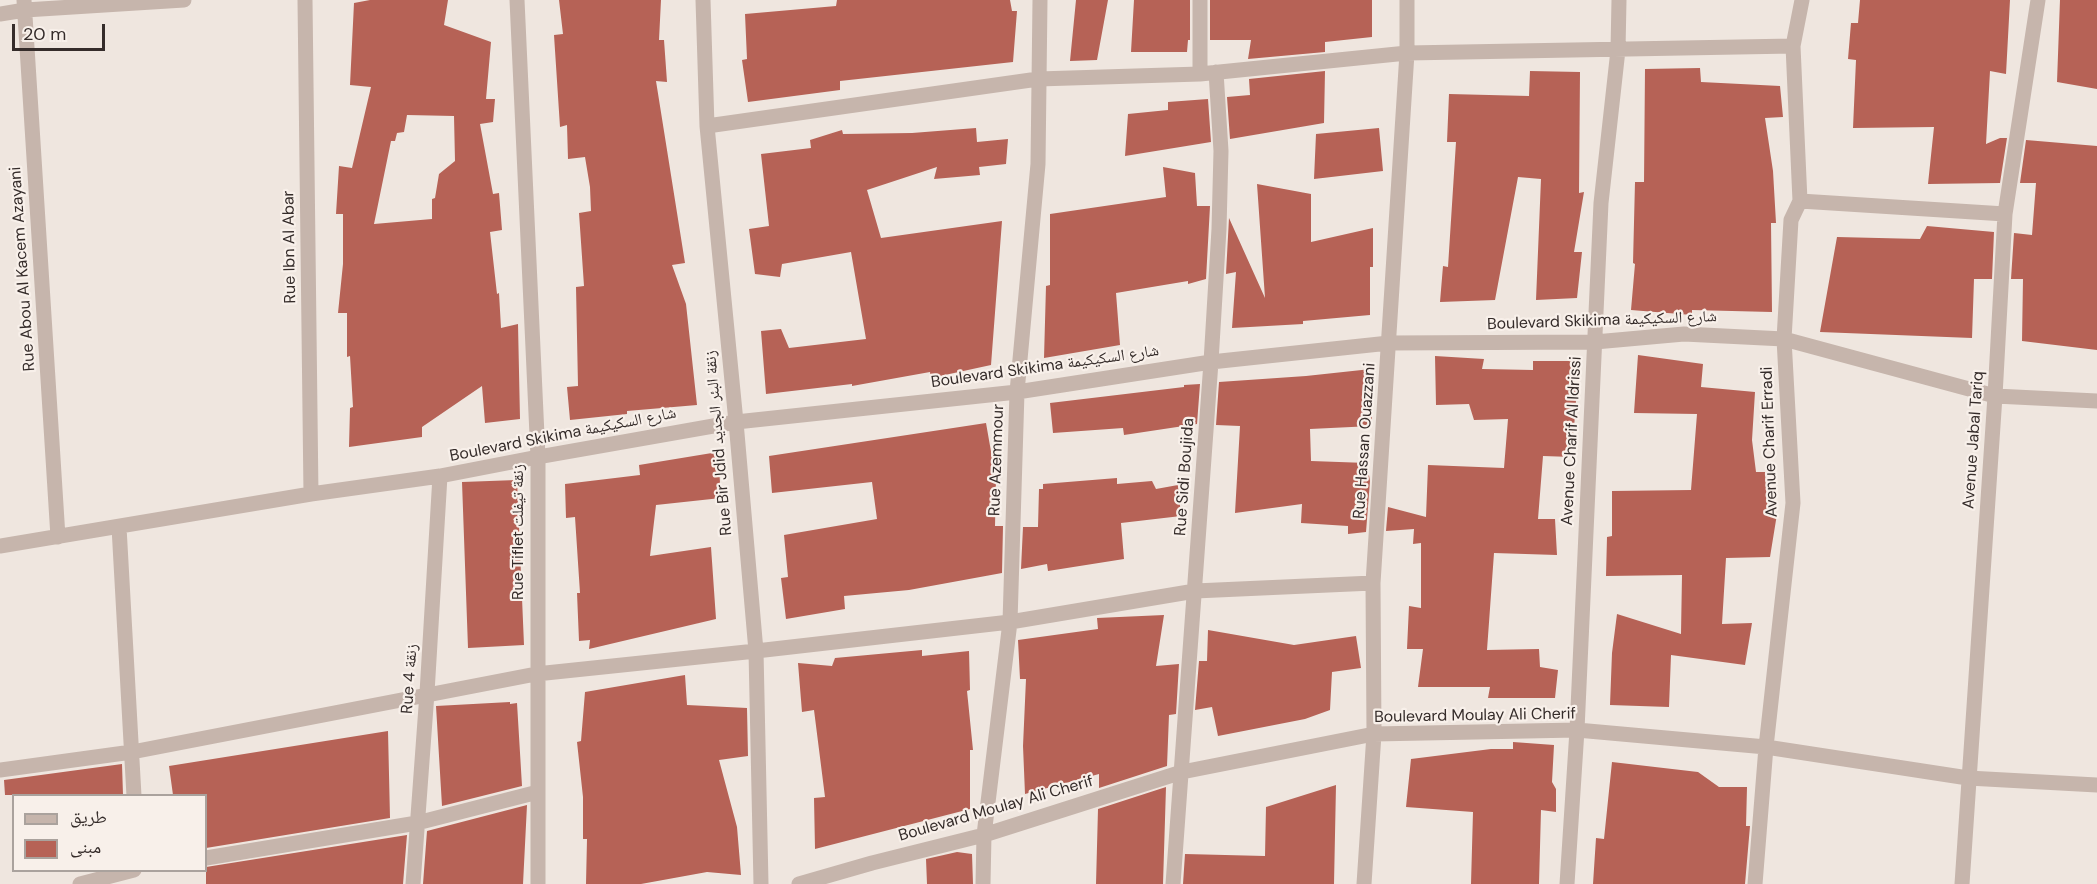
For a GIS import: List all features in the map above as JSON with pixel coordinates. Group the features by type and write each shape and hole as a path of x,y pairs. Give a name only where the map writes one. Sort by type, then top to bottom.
{"street":[{"path":"0,14 25,5 184,0"},
{"name":"Rue Ibn Al Abar","path":"305,0 311,494"},
{"name":"Rue Tiflet زنقة تيفلت","path":"517,0 538,456 536,674 538,884"},
{"name":"Rue Bir Jdid زنقة البئر الجديد","path":"703,0 707,126 756,651 761,884"},
{"name":"Rue Azemmour","path":"982,884 984,835 1010,622 1017,392 1038,164 1040,0"},
{"path":"1200,0 1200,74"},
{"name":"Rue Hassan Ouazzani","path":"1364,884 1374,734 1373,583 1407,53 1407,0"},
{"name":"Avenue Charif Al Idrissi","path":"1567,884 1601,203 1618,50 1618,0"},
{"name":"Avenue Charif Erradi","path":"1755,884 1766,747 1793,503 1784,339 1791,220 1800,201 1793,46 1802,0"},
{"name":"Avenue Jabal Tariq","path":"1962,884 2006,214 2038,0"},
{"name":"Rue Abou Al Kacem Azayani","path":"25,5 58,537"},
{"path":"707,126 1038,79 1200,74 1407,53 1793,46"},
{"name":"Rue Sidi Boujida","path":"1173,884 1211,362 1221,151 1216,72"},
{"path":"1800,201 2006,214"},
{"name":"Boulevard Skikima شارع السكيكيمة","path":"0,546 311,494 440,477 538,456 736,422 1017,392 1211,362 1389,343 1595,342 1684,334 1784,339 1995,396 2097,402"},
{"name":"Rue 4 زنقة","path":"413,884 440,477"},
{"path":"119,527 134,794"},
{"path":"0,770 132,752 427,693 536,674 1010,622 1195,591 1373,583"},
{"name":"Boulevard Moulay Ali Cherif","path":"799,884 984,835 1182,772 1374,734 1576,730 1766,747 1968,778 2097,785"},
{"path":"207,858 417,823 538,792"},
{"path":"80,884 128,872"}],"building":[{"path":"370,0 448,0 444,25 491,42 486,99 495,99 493,122 480,124 493,194 499,193 502,230 490,232 497,294 499,293 501,328 518,324 520,419 485,423 482,386 422,427 422,437 349,447 350,408 353,407 350,356 347,357 347,313 338,313 343,264 343,214 336,214 339,166 352,168 371,87 350,85 354,3","holes":["407,115 454,116 455,161 439,174 435,198 432,199 432,219 374,224 391,141 395,141 397,133 404,132"]},
{"path":"559,0 661,0 659,40 664,40 667,82 656,81 685,263 672,265 686,304 697,405 627,411 627,414 570,420 567,387 578,386 576,287 584,286 579,213 591,211 585,157 568,159 567,125 560,127 554,35 563,34"},
{"path":"837,0 1010,0 1012,11 1017,11 1013,62 840,81 840,90 748,102 742,60 747,59 745,14 836,6"},
{"path":"1076,0 1108,0 1097,60 1070,61"},
{"path":"1134,0 1190,0 1190,40 1188,40 1187,52 1131,52"},
{"path":"1210,0 1372,0 1372,37 1325,42 1325,52 1248,59 1251,40 1210,40"},
{"path":"1860,0 2010,0 2006,74 1990,71 1986,144 2000,138 2007,138 2000,183 1928,184 1934,127 1853,128 1856,60 1848,59 1851,23 1858,23"},
{"path":"2060,0 2097,0 2097,89 2057,82"},
{"path":"1700,68 1701,82 1780,86 1783,117 1765,118 1773,171 1776,223 1771,223 1772,312 1692,310 1692,315 1631,310 1635,264 1633,263 1635,182 1644,182 1645,69"},
{"path":"1325,71 1324,123 1230,139 1227,97 1250,95 1249,79"},
{"path":"1530,71 1580,72 1579,193 1584,192 1574,252 1582,252 1577,298 1536,300 1541,179 1518,177 1495,300 1440,302 1443,266 1448,267 1456,142 1447,142 1449,94 1529,96"},
{"path":"1208,99 1211,142 1125,156 1128,114 1168,110 1168,102"},
{"path":"976,128 977,142 1008,139 1006,164 979,167 980,175 934,179 937,167 867,190 881,238 1002,221 991,365 931,378 930,372 852,386 852,384 766,394 761,331 781,329 789,348 866,339 851,252 782,264 780,277 755,274 749,229 769,226 761,154 811,148 810,140 842,130 843,134 912,133"},
{"path":"1379,128 1383,171 1314,179 1316,134"},
{"path":"2026,140 2097,146 2097,350 2022,341 2023,279 2011,279 2014,233 2032,235 2036,183 2020,183"},
{"path":"1163,167 1195,173 1197,206 1210,206 1206,279 1188,284 1188,281 1116,293 1120,345 1044,358 1046,286 1050,285 1050,214 1166,197"},
{"path":"1257,184 1311,194 1311,242 1373,228 1370,315 1303,321 1303,324 1232,328 1236,272 1226,274 1229,218 1265,298"},
{"path":"1927,226 1994,232 1992,279 1974,279 1972,338 1820,332 1837,237 1920,239"},
{"path":"1638,355 1703,364 1701,387 1755,392 1752,440 1756,472 1765,472 1768,514 1777,514 1770,557 1726,558 1722,624 1752,623 1745,665 1671,655 1669,707 1610,705 1612,653 1617,614 1681,634 1682,575 1606,576 1607,537 1612,536 1612,491 1691,490 1697,414 1634,413"},
{"path":"1435,356 1484,359 1482,369 1533,370 1533,361 1574,361 1576,400 1572,457 1543,456 1538,519 1555,519 1557,555 1494,553 1487,650 1539,649 1540,667 1558,670 1555,698 1488,698 1490,687 1418,687 1423,649 1407,649 1409,606 1421,608 1421,543 1413,544 1414,529 1386,531 1388,507 1426,517 1428,465 1504,468 1508,419 1474,420 1469,404 1436,405"},
{"path":"1371,369 1372,426 1310,429 1311,461 1367,463 1370,481 1366,532 1348,534 1348,526 1301,523 1302,504 1235,513 1240,426 1216,425 1219,382"},
{"path":"1200,384 1197,424 1124,435 1123,428 1053,433 1050,403"},
{"path":"986,423 996,480 995,526 1003,526 1002,573 909,590 844,596 845,609 786,619 781,578 788,577 784,535 877,519 872,482 772,493 769,456"},
{"path":"718,452 721,498 656,505 650,556 711,547 716,619 589,649 590,640 579,641 577,593 580,593 575,517 566,518 565,484 640,475 639,465"},
{"path":"1117,478 1117,484 1152,481 1156,489 1178,485 1181,516 1121,523 1124,559 1048,571 1047,564 1021,569 1023,527 1038,527 1039,489 1043,489 1043,484"},
{"path":"517,480 524,645 468,648 462,482"},
{"path":"1164,615 1156,666 1179,664 1176,714 1169,715 1167,766 1099,788 1099,774 1025,794 1023,746 1026,679 1020,679 1018,640 1098,629 1097,618"},
{"path":"1208,630 1294,645 1356,636 1361,668 1332,672 1330,710 1305,719 1218,736 1212,707 1195,710 1199,661 1207,661"},
{"path":"922,650 922,656 969,651 970,690 967,691 973,750 970,750 970,809 815,849 814,798 825,797 814,710 802,712 798,663 832,666 835,658"},
{"path":"685,675 687,705 747,708 748,756 719,760 737,827 741,875 707,872 641,884 586,884 587,839 583,839 583,797 577,742 581,741 585,692"},
{"path":"510,702 510,704 517,703 522,786 442,806 436,706"},
{"path":"388,731 390,818 207,848 207,794 173,794 169,766"},
{"path":"1513,742 1554,745 1552,782 1556,789 1556,812 1541,810 1539,884 1471,884 1473,812 1406,807 1411,759 1491,749 1513,749"},
{"path":"1612,762 1698,772 1719,787 1747,787 1746,826 1750,826 1745,884 1593,884 1596,838 1604,839"},
{"path":"122,764 123,794 5,795 4,780"},
{"path":"1336,785 1334,884 1183,884 1185,854 1265,856 1266,807"},
{"path":"1166,787 1163,884 1096,884 1098,809"},
{"path":"527,805 523,884 423,884 427,831"},
{"path":"407,835 403,884 206,884 207,867"},
{"path":"957,852 972,854 973,884 927,884 926,859"}]}
